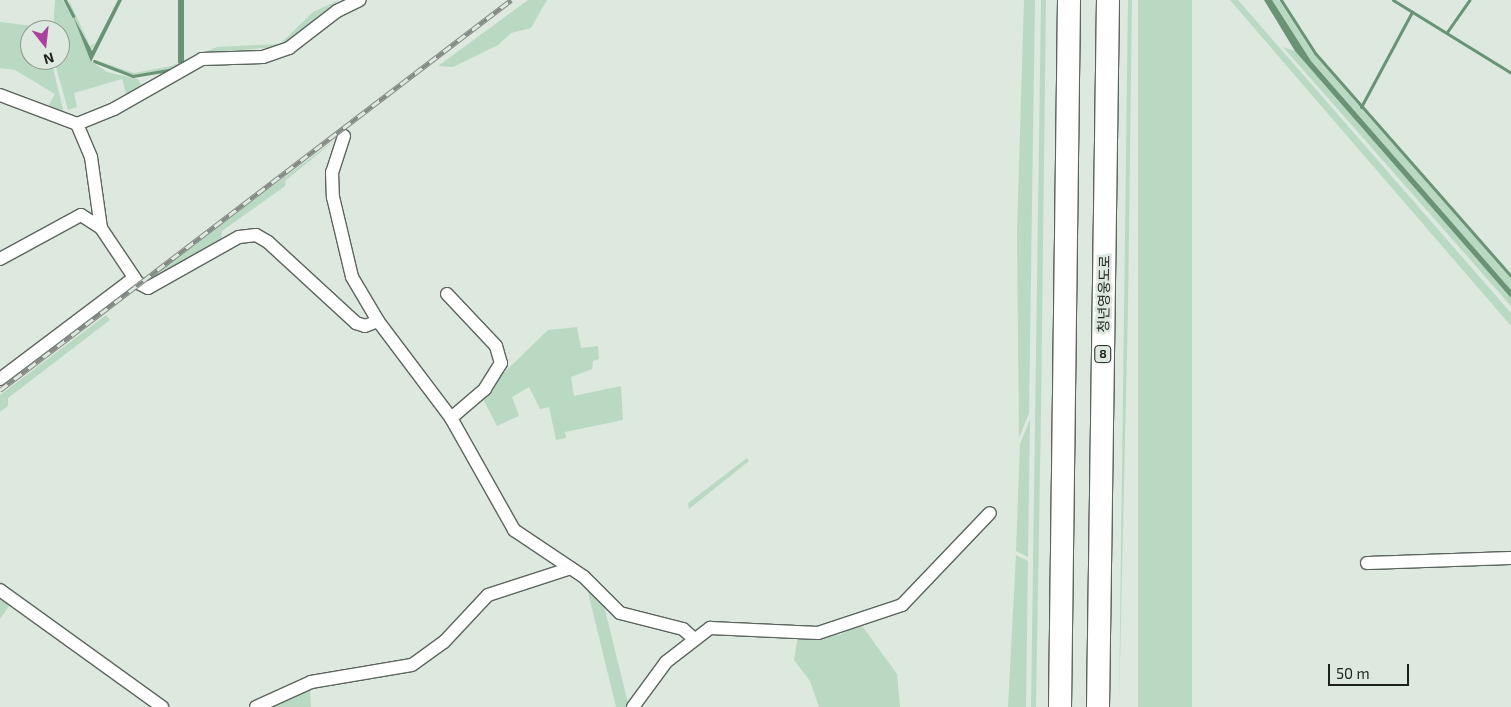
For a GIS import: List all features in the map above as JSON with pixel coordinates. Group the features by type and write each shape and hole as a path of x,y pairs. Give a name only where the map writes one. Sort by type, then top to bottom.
{"highway":[{"path":"1060,707 1069,0"},
{"name":"청년영웅도로","path":"1098,707 1108,0"}],"street":[{"path":"0,95 77,124 114,109 202,59 263,57 289,48 337,11 360,0"},
{"path":"77,124 91,157 101,228"},
{"path":"344,136 332,172 332,197 352,277 378,321 451,418 514,530 571,568 620,613 683,629 693,638"},
{"path":"0,258 81,215 101,228 134,278 148,288 217,248 256,235 356,323 365,326 378,321"},
{"path":"0,379 134,278"},
{"path":"447,294 496,346 501,363 485,389 451,418"},
{"path":"633,707 666,662 693,638 717,626 818,633 892,610 990,513"},
{"path":"1367,562 1511,558"},
{"path":"256,707 311,682 412,665 444,642 488,595 571,568"},
{"path":"0,590 162,707"}],"shaded area":[{"path":"55,0 63,0 71,14 69,0 90,46 96,43 90,51 74,19 92,62 107,72 138,79 142,87 127,97 122,79 74,93 77,107 68,110 57,70 70,70 70,20 54,20"},
{"path":"118,0 122,0 91,62 73,16 92,51"},
{"path":"178,0 184,0 184,63 178,63"},
{"path":"339,0 279,47 212,52 172,69 139,76 113,71 95,60 134,73 171,66 217,47 280,44 313,12"},
{"path":"528,0 547,0 531,28 511,33 498,45 453,67 438,66"},
{"path":"1024,0 1035,0 1029,413 1019,438 1017,232"},
{"path":"1041,0 1046,0 1041,410 1036,707 1031,707"},
{"path":"1128,0 1132,0 1128,308 1119,707"},
{"path":"1138,0 1192,0 1192,707 1138,707"},
{"path":"1230,0 1238,0 1511,313 1511,326"},
{"path":"1264,0 1272,0 1311,61 1511,290 1511,298 1295,51"},
{"path":"1272,0 1279,0 1313,53 1511,278 1511,290 1311,61"},
{"path":"0,22 20,24 20,70 53,70 64,113 46,110 55,94 15,70 0,68"},
{"path":"1283,47 1295,51 1511,298 1511,306"},
{"path":"339,137 286,180 285,186 222,231 221,242 148,284 144,281"},
{"path":"106,315 110,320 8,398 8,406 0,412 0,395"},
{"path":"577,327 581,348 598,346 599,359 593,361 592,369 571,377 574,396 621,386 623,420 565,432 566,438 556,440 549,407 540,409 529,387 512,397 519,416 497,426 481,395 548,330"},
{"path":"1030,419 1028,557 1016,551 1020,444"},
{"path":"747,458 749,461 689,509 688,503"},
{"path":"1016,555 1028,561 1026,707 1008,707"},
{"path":"587,588 603,602 629,707 616,707"},
{"path":"0,595 11,603 0,619"},
{"path":"860,623 897,674 900,707 819,707 810,681 794,660 798,636 840,635"},
{"path":"310,688 311,707 268,707"}],"waterway":[{"path":"65,0 73,16"},
{"path":"1281,0 1315,53 1511,276"},
{"path":"1393,0 1511,73"},
{"path":"1447,32 1469,0"},
{"path":"301,32 329,10"},
{"path":"1361,107 1412,12"},
{"path":"94,61 133,76 174,69"}],"railway":[{"path":"0,390 511,0"}]}
